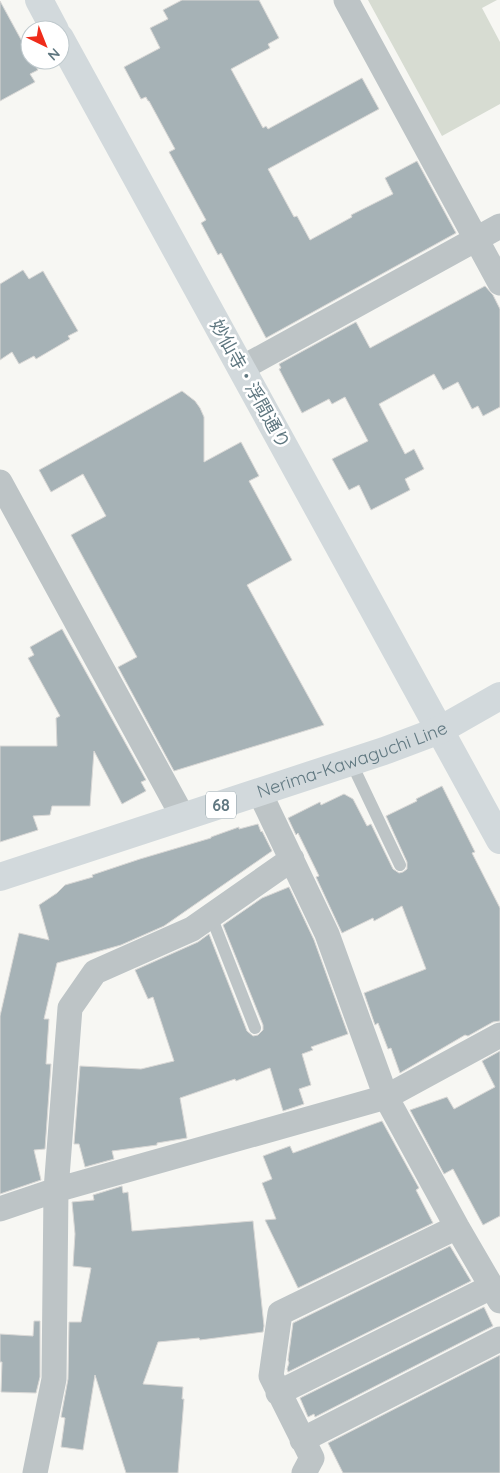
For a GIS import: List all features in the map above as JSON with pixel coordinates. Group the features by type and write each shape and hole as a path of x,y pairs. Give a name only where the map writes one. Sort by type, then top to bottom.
{"street":[{"path":"39,0 50,20"},
{"path":"346,0 500,283"},
{"name":"妙仙寺・浮間通り","path":"70,56 500,840"},
{"path":"242,368 500,226"},
{"path":"0,482 183,817"},
{"name":"Nerima-Kawaguchi Line","path":"0,877 351,762 440,730 500,696"},
{"path":"260,792 327,934 386,1097 457,1228 496,1294 278,1393"},
{"path":"34,1473 54,1379 56,1190 70,1008 95,972 192,929 292,859"},
{"path":"0,1209 56,1190 386,1097 500,1035"},
{"path":"304,1473 312,1458 271,1376 280,1313 457,1228"},
{"path":"302,1440 500,1339"}],"lane":[{"path":"351,762 400,865"},
{"path":"212,916 256,1028"}],"shaded area":[{"path":"368,0 497,0 482,8 500,42 500,104 442,136"}],"building":[{"path":"182,0 259,0 279,38 268,44 270,48 231,69 263,128 266,126 268,129 362,78 379,109 268,169 294,217 297,216 310,240 352,217 351,215 393,194 385,178 417,161 456,233 266,338 221,253 218,255 201,223 206,220 169,152 175,149 149,101 146,97 141,99 124,67 160,48 150,28 168,19 163,10"},
{"path":"0,1 20,38 20,70 38,70 30,74 35,82 0,101"},
{"path":"23,270 29,279 43,271 78,331 68,336 70,339 36,359 34,356 19,364 12,352 0,360 0,284"},
{"path":"485,286 493,295 500,309 500,407 483,416 478,406 472,409 458,382 443,390 434,374 379,404 405,454 414,449 424,469 405,479 410,490 371,510 359,485 349,490 332,459 368,441 345,397 332,404 329,399 302,413 279,369 281,368 279,364 356,322 370,348"},
{"path":"182,391 195,401 204,417 204,462 241,442 259,476 249,481 292,560 247,585 324,725 174,771 118,667 137,657 71,535 106,516 83,474 51,492 39,470"},
{"path":"62,629 146,780 141,782 146,791 122,804 94,751 90,806 52,806 50,815 33,816 38,830 0,842 0,746 57,746 56,718 60,716 28,658 34,655 30,647"},
{"path":"442,786 475,852 472,853 500,908 500,1021 493,1022 468,1036 465,1035 400,1073 391,1048 388,1049 378,1023 375,1025 364,993 426,969 402,906 374,921 373,918 342,933 316,877 319,876 298,833 296,835 288,818 320,802 321,805 344,794 353,799 367,826 371,824 393,869 399,873 407,869 407,862 386,816"},
{"path":"258,824 272,851 164,926 121,945 57,963 44,1019 49,1019 46,1064 51,1064 45,1149 34,1150 41,1180 0,1194 0,1016 19,933 49,940 39,905 65,885 93,877 92,875 140,859 211,838 239,827 239,829"},
{"path":"289,887 314,940 348,1034 311,1047 313,1050 302,1054 311,1085 299,1089 304,1104 283,1111 270,1068 236,1081 235,1079 180,1098 187,1138 157,1143 157,1145 112,1151 114,1159 85,1167 79,1144 74,1144 80,1066 141,1069 174,1061 153,997 148,999 135,970 198,942 209,934 247,1031 253,1036 258,1035 263,1030 263,1025 223,925 262,898"},
{"path":"500,1051 500,1216 483,1225 453,1169 444,1174 410,1110 447,1097 454,1109 495,1087 482,1061"},
{"path":"382,1121 419,1188 416,1190 433,1223 298,1288 265,1220 276,1219 262,1183 272,1179 263,1156 290,1146 293,1153"},
{"path":"122,1186 123,1193 128,1192 132,1231 253,1221 264,1326 263,1332 200,1340 199,1338 158,1342 143,1384 183,1387 182,1399 184,1399 178,1473 126,1473 95,1375 83,1450 61,1447 65,1418 61,1417 68,1379 69,1322 81,1322 91,1268 73,1266 75,1234 72,1202 94,1200 93,1195"},
{"path":"450,1246 471,1281 288,1372 293,1323"},
{"path":"484,1307 493,1326 315,1417 314,1414 308,1417 300,1398"},
{"path":"34,1321 40,1321 40,1377 36,1393 1,1392 2,1362 0,1362 0,1334 33,1336"},
{"path":"500,1355 500,1473 343,1473 328,1443"}]}
